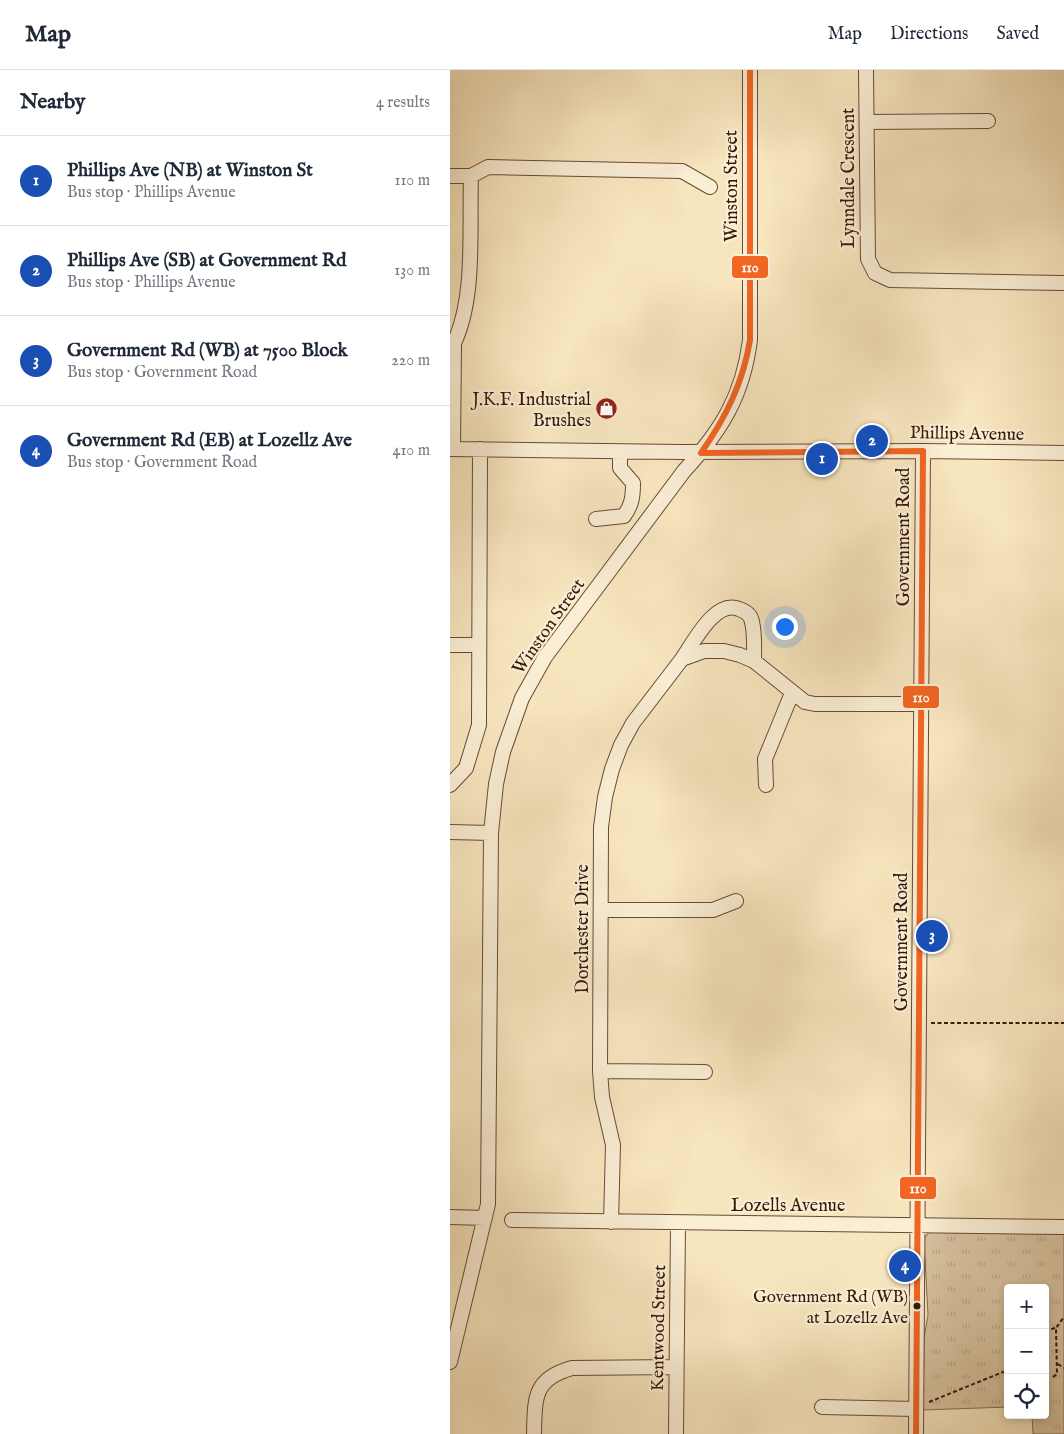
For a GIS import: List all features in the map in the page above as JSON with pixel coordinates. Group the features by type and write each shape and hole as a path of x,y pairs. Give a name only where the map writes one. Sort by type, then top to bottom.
{"street":[{"name":"Winston Street","path":"450,1362 485,1218 489,1185 492,833 496,784 501,760 522,698 545,657 684,471 725,420 740,391 747,367 750,322 750,70"},
{"name":"Lynndale Crescent","path":"866,70 868,259 876,273 890,280 1064,283"},
{"path":"867,122 988,121"},
{"path":"450,176 471,176 488,167 682,171 710,187"},
{"path":"452,449 454,343 460,330 468,282 471,176"},
{"name":"Phillips Avenue","path":"452,449 620,452 923,451 1064,453"},
{"path":"450,785 466,768 479,725 480,449"},
{"name":"Government Road","path":"916,1434 921,1406 917,1224 923,451"},
{"path":"596,519 624,516 633,499 633,483 620,468 620,452"},
{"name":"Dorchester Drive","path":"611,1222 613,1145 602,1097 600,1070 601,827 605,797 612,769 633,722 682,659 710,619 720,609 735,607 745,611 752,620 754,661"},
{"path":"450,645 479,645"},
{"path":"682,659 704,651 724,651 754,661 792,693 806,702 815,704 921,704"},
{"path":"766,785 765,759 792,693"},
{"path":"450,832 492,833"},
{"path":"601,910 713,910 736,901"},
{"path":"600,1070 705,1072"},
{"path":"450,1217 485,1218"},
{"name":"Lozells Avenue","path":"512,1220 1064,1226"},
{"name":"Kentwood Street","path":"676,1434 678,1222"},
{"path":"534,1434 534,1402 538,1390 546,1379 556,1372 572,1368 676,1367"},
{"path":"822,1407 921,1406"}],"path":[{"path":"919,1024 1064,1023"},
{"path":"1053,1377 1057,1374 1056,1328 1064,1317"},
{"path":"1049,1330 1056,1328"},
{"path":"1057,1363 1064,1368"},
{"path":"921,1406 1004,1372"}],"green space":[{"path":"930,1231 1064,1234 1064,1434 1033,1434 1032,1419 1049,1419 1049,1284 1004,1284 1004,1407 923,1410 924,1338 928,1315 924,1239"}],"transit line":[{"name":"110","path":"701,453 726,413 743,371 750,340 750,70"},
{"name":"110","path":"701,453 923,451"},
{"name":"110","path":"916,1434 923,451"}],"place":[{"name":"J.K.F. Industrial Brushes","path":"607,409"},
{"name":"Phillips Ave (SB) at Government Rd","path":"872,441"},
{"name":"Phillips Ave (NB) at Winston St","path":"822,459"},
{"name":"Government Rd (WB) at 7500 Block","path":"932,936"},
{"name":"Government Rd (EB) at Lozellz Ave","path":"905,1266"},
{"name":"Government Rd (WB) at Lozellz Ave","path":"917,1306"}]}
